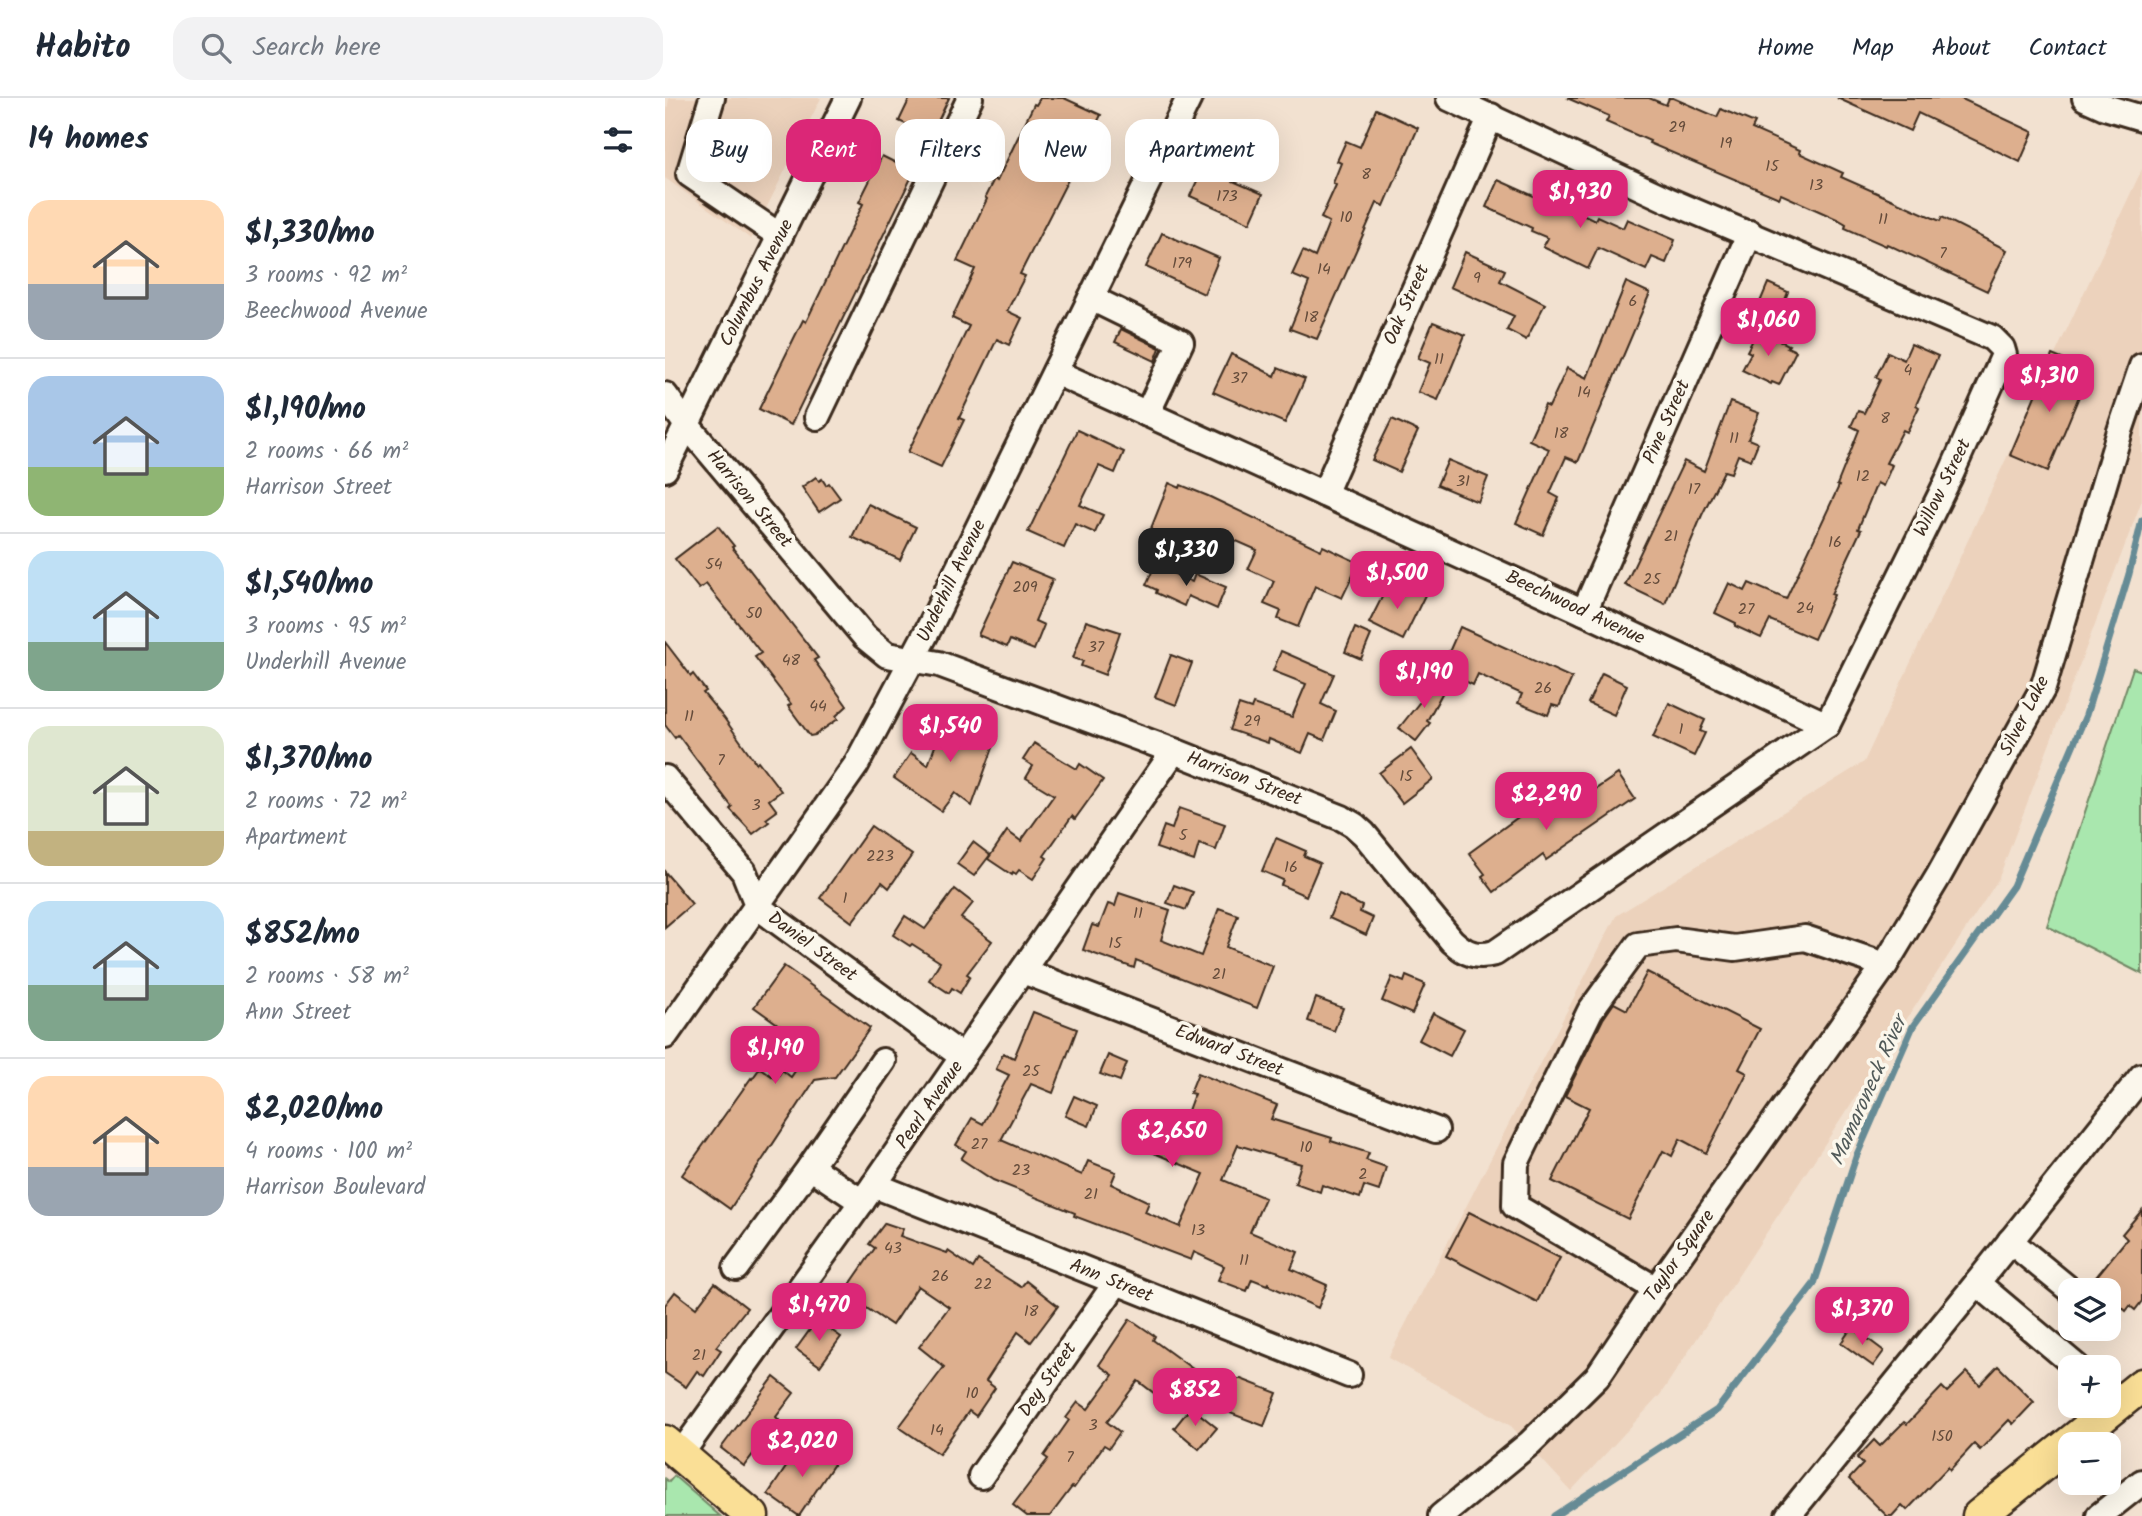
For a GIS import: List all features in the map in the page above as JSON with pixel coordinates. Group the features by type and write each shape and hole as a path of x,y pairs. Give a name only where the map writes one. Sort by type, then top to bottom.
{"main road":[{"path":"1979,1516 2124,1393"},
{"path":"673,1448 752,1516"}],"street":[{"path":"712,98 688,174 781,236"},
{"name":"Columbus Avenue","path":"665,469 848,98"},
{"path":"817,418 970,98"},
{"name":"Underhill Avenue","path":"665,1036 856,765 913,659 1189,98"},
{"path":"1449,98 1668,200 1750,233"},
{"path":"2085,98 2142,118"},
{"name":"Oak Street","path":"1324,494 1491,117"},
{"name":"Pine Street","path":"1584,611 1750,233"},
{"name":"Willow Street","path":"1750,233 1992,338 2002,348 2004,355 1950,476 1827,725"},
{"path":"1091,298 1181,342 1147,414"},
{"name":"Silver Lake","path":"1885,965 1938,877 2043,688 2142,366"},
{"name":"Beechwood Avenue","path":"1055,372 1584,611 1827,725"},
{"name":"Harrison Street","path":"665,395 686,424 866,637 887,655 939,664 1174,751 1342,818 1355,825 1452,941 1463,951 1477,956 1495,953 1827,725"},
{"name":"Pearl Avenue","path":"673,1448 868,1194 1174,751"},
{"name":"Daniel Street","path":"665,778 744,872 758,907 963,1057"},
{"path":"1656,1289 1515,1206 1516,1163 1590,1010 1638,945 1676,940 1735,948 1805,938 1885,965"},
{"name":"Taylor Square","path":"1441,1516 1530,1443 1597,1377 1885,965"},
{"name":"Edward Street","path":"1023,971 1436,1130"},
{"path":"736,1268 883,1061"},
{"path":"1788,1516 2142,1076"},
{"name":"Ann Street","path":"810,1167 868,1194 1116,1283 1349,1375"},
{"path":"2010,1241 2058,1280"},
{"name":"Dey Street","path":"981,1476 1116,1283"},
{"path":"1977,1283 2063,1355"},
{"path":"2099,1516 2142,1482"}],"shaded area":[{"path":"669,98 821,98 811,119 786,119 786,168 751,239 665,178 665,123"},
{"path":"2142,169 2142,500 1998,880 1660,1395 1571,1491 1511,1426 1388,1358 1616,916 1864,762"}],"green space":[{"path":"2133,668 2142,671 2142,974 2047,926"},
{"path":"674,1476 720,1516 665,1516 665,1479 669,1482"}],"building":[{"path":"910,98 949,98 939,119 900,119"},
{"path":"1040,98 1064,98 1101,115 1099,119 1027,119 1034,104 1036,105"},
{"path":"1567,98 1649,98 1666,105 1669,98 1673,98 1717,117 1721,109 1755,123 1752,129 1843,173 1841,177 1940,221 1942,217 2007,250 1987,291 1887,244 1886,246 1845,228 1846,224 1839,220 1781,194 1779,198 1649,143 1650,141 1606,122 1609,116"},
{"path":"1837,98 1960,98 2033,132 2020,162 1918,113 1910,131"},
{"path":"1376,109 1418,128 1384,206 1377,203 1317,339 1290,329 1309,282 1292,275 1303,251 1315,257 1329,222 1321,218 1336,185 1333,183 1341,163 1337,161 1346,141 1360,147"},
{"path":"1019,135 1019,182 1067,182 1020,274 1025,276 1007,311 1022,318 1009,345 997,339 959,418 964,420 941,467 908,452 969,326 952,318 975,269 957,261 992,182 1005,182 1005,164"},
{"path":"882,156 895,162 895,182 909,182 791,425 759,409 803,320 806,322 863,204 859,202 869,182 881,182"},
{"path":"1498,180 1545,201 1547,197 1595,220 1597,216 1623,228 1627,219 1675,240 1666,263 1652,257 1646,270 1598,248 1588,269 1543,247 1548,238 1486,207"},
{"path":"1196,182 1235,182 1263,194 1250,223 1190,196"},
{"path":"1162,233 1219,258 1204,294 1146,267"},
{"path":"1465,252 1505,270 1500,281 1545,304 1526,340 1507,330 1514,316 1450,287"},
{"path":"1626,282 1650,293 1578,462 1566,457 1550,493 1559,498 1543,535 1516,523 1549,449 1529,440 1545,405 1549,407 1567,368 1587,378"},
{"path":"1768,283 1788,292 1776,323 1755,314"},
{"path":"1433,322 1465,335 1438,400 1418,392 1430,363 1418,358"},
{"path":"1121,329 1160,348 1155,361 1115,342"},
{"path":"1758,330 1796,351 1779,385 1742,370 1751,353 1747,351"},
{"path":"1911,344 1938,356 1907,432 1903,430 1886,463 1892,465 1883,486 1877,483 1858,529 1861,530 1831,594 1834,595 1814,639 1770,620 1761,638 1715,613 1729,583 1745,591 1749,583 1786,599 1839,486 1837,485 1859,430 1851,426 1858,411 1864,413 1880,380 1876,377 1888,352 1904,360"},
{"path":"1231,354 1275,376 1278,368 1305,379 1285,423 1213,392"},
{"path":"2052,355 2081,367 2078,373 2087,377 2048,471 2010,455"},
{"path":"1730,402 1759,413 1748,439 1758,443 1751,460 1738,455 1731,473 1724,471 1702,515 1665,604 1625,585 1684,461 1704,471"},
{"path":"1392,419 1418,431 1399,472 1372,460"},
{"path":"1077,430 1124,452 1115,473 1099,466 1080,505 1103,515 1095,533 1075,524 1064,548 1028,532"},
{"path":"1448,460 1488,477 1478,502 1437,485"},
{"path":"816,477 819,481 822,479 826,485 829,483 840,498 819,512 802,487"},
{"path":"1169,483 1208,496 1321,550 1323,546 1359,563 1342,598 1315,586 1298,627 1278,619 1281,611 1264,604 1274,581 1248,569 1257,550 1223,535 1216,550 1171,533 1169,538 1150,531"},
{"path":"868,504 916,527 900,560 852,537"},
{"path":"718,526 818,658 814,660 847,706 836,716 838,719 815,735 810,736 788,706 791,704 755,657 761,653 741,627 706,584 699,589 675,559"},
{"path":"1012,562 1053,579 1035,621 1044,625 1034,650 1010,640 1007,647 978,635"},
{"path":"1155,565 1192,582 1195,574 1226,587 1217,609 1188,596 1184,606 1156,593 1157,590 1146,585"},
{"path":"1388,585 1404,593 1409,585 1426,593 1403,640 1369,623"},
{"path":"1086,621 1120,632 1105,675 1081,666 1083,661 1073,658"},
{"path":"1460,627 1572,678 1559,707 1552,705 1548,715 1518,703 1522,694 1478,674 1473,685 1450,674 1454,665 1445,661"},
{"path":"1355,628 1371,635 1361,659 1345,652"},
{"path":"665,642 706,691 703,693 756,763 758,761 781,791 769,800 777,811 766,819 769,822 753,834 730,809 732,807 678,735 675,738 665,725"},
{"path":"1281,651 1334,674 1321,704 1336,711 1324,740 1310,734 1302,753 1269,739 1268,743 1230,730 1239,705 1251,709 1253,704 1292,717 1306,684 1273,671"},
{"path":"1171,655 1192,663 1176,705 1155,697"},
{"path":"1602,673 1627,685 1614,715 1588,703"},
{"path":"1442,674 1450,679 1427,721 1430,723 1416,741 1399,728"},
{"path":"1669,703 1705,720 1700,731 1705,733 1694,756 1653,737"},
{"path":"948,711 978,721 973,734 995,742 972,806 955,793 941,811 894,778 911,753 928,765"},
{"path":"1034,743 1077,769 1080,764 1103,780 1075,819 1072,816 1044,856 1047,858 1033,879 1019,870 1012,875 988,859 1007,831 1021,841 1054,795 1026,778 1033,766 1023,760"},
{"path":"1411,749 1433,779 1402,803 1379,773"},
{"path":"1618,774 1635,799 1546,860 1543,855 1494,892 1482,876 1485,874 1469,853 1547,796 1559,814"},
{"path":"1179,808 1225,824 1216,850 1199,844 1194,861 1156,848 1164,826 1172,829"},
{"path":"871,826 912,855 889,888 882,882 852,922 820,898"},
{"path":"1276,838 1306,851 1304,856 1320,863 1306,896 1281,885 1283,880 1262,871"},
{"path":"973,842 990,855 974,876 957,864"},
{"path":"665,872 692,904 665,927"},
{"path":"1174,885 1193,892 1186,910 1167,903"},
{"path":"955,889 973,903 961,918 992,941 967,974 970,976 960,993 952,988 949,993 929,980 940,962 893,935 905,916 925,929"},
{"path":"1119,893 1170,910 1161,940 1201,956 1219,908 1238,915 1226,947 1273,966 1257,1008 1136,960 1134,968 1083,950 1092,925 1099,927 1108,904 1115,906"},
{"path":"1339,895 1362,906 1360,912 1373,918 1366,935 1329,918"},
{"path":"784,966 870,1028 835,1077 815,1080 730,1209 682,1175 760,1068 776,1079 782,1070 791,1077 811,1048 754,1007"},
{"path":"1647,972 1760,1029 1739,1069 1747,1073 1706,1153 1680,1139 1672,1156 1663,1151 1628,1219 1552,1181 1589,1108 1565,1096 1603,1019 1614,1003 1627,1010"},
{"path":"1406,976 1425,984 1412,1014 1382,1001 1392,977 1404,982"},
{"path":"1316,998 1343,1008 1334,1031 1308,1021"},
{"path":"1033,1012 1077,1029 1053,1093 1031,1084 1001,1140 1082,1175 1088,1161 1116,1172 1111,1184 1149,1202 1145,1212 1180,1227 1204,1174 1149,1151 1158,1129 1178,1138 1194,1094 1190,1093 1198,1073 1277,1105 1271,1119 1369,1153 1366,1160 1386,1167 1379,1191 1364,1186 1360,1198 1322,1185 1320,1192 1295,1183 1301,1164 1238,1145 1223,1180 1265,1198 1250,1232 1298,1252 1291,1269 1327,1285 1318,1308 1268,1283 1267,1285 1252,1279 1247,1291 1218,1280 1224,1266 1194,1252 1191,1260 1074,1216 1075,1213 993,1180 961,1159 966,1151 956,1145 972,1118 983,1124 1009,1075 996,1069 1003,1053 1014,1058"},
{"path":"1433,1013 1464,1029 1450,1056 1419,1040"},
{"path":"1108,1055 1127,1063 1120,1081 1100,1074"},
{"path":"1074,1096 1097,1106 1089,1126 1065,1116"},
{"path":"2142,1210 2142,1301 2135,1310 2130,1306 2126,1311 2121,1307 2121,1278 2095,1278 2127,1239 2122,1234"},
{"path":"1469,1212 1560,1258 1537,1302 1446,1256"},
{"path":"885,1223 903,1229 900,1236 947,1253 948,1251 973,1268 978,1260 1021,1287 1026,1281 1058,1306 1031,1342 1018,1332 986,1381 995,1388 976,1416 969,1411 939,1454 899,1427 944,1367 919,1347 949,1307 918,1286 892,1325 844,1293 875,1248 869,1244"},
{"path":"715,1283 747,1308 716,1347 721,1350 704,1376 697,1371 686,1387 665,1373 665,1305 675,1292 696,1308"},
{"path":"1130,1319 1155,1336 1153,1340 1201,1375 1176,1410 1138,1381 1107,1422 1120,1432 1109,1448 1104,1445 1074,1488 1072,1487 1050,1516 1027,1516 1013,1505 1048,1459 1044,1456 1078,1402 1088,1409 1113,1375 1099,1365"},
{"path":"817,1320 841,1337 820,1366 796,1349"},
{"path":"1852,1327 1884,1351 1873,1366 1841,1343"},
{"path":"1998,1366 2034,1402 2013,1424 2009,1420 1980,1450 1974,1444 1907,1510 1902,1505 1892,1516 1887,1516 1849,1479 1863,1464 1857,1458 1874,1440 1880,1446 1904,1422 1907,1424 1942,1387 1947,1392 1967,1372 1980,1385"},
{"path":"774,1377 794,1393 776,1417 779,1420 744,1466 721,1448"},
{"path":"1234,1379 1241,1379 1277,1393 1264,1426 1222,1410"},
{"path":"1191,1407 1217,1428 1199,1449 1174,1428"},
{"path":"821,1447 838,1458 799,1516 768,1494 799,1448 814,1458"}],"waterway":[{"name":"Mamaroneck River","path":"1554,1516 1717,1410 1814,1284 1856,1157 1913,1026 2013,886 2086,715 2129,574 2142,520"}]}
